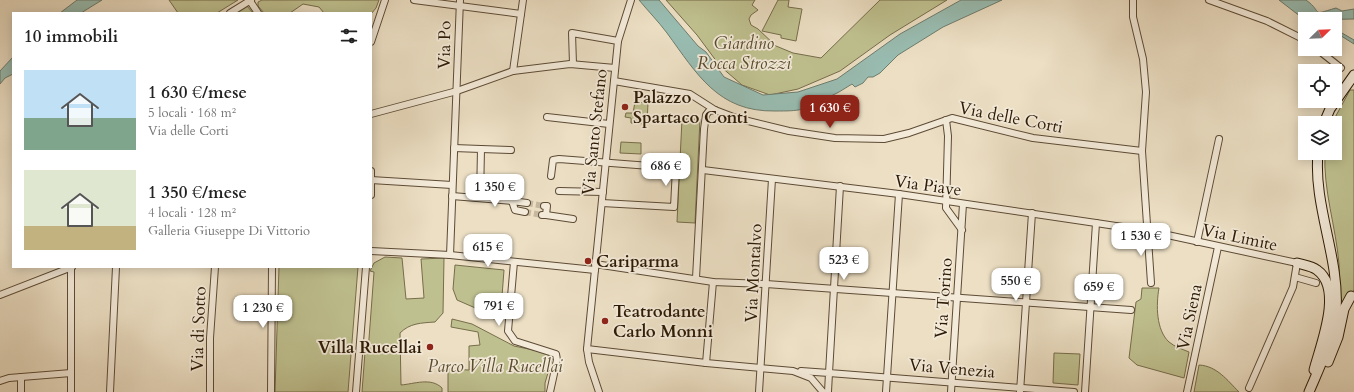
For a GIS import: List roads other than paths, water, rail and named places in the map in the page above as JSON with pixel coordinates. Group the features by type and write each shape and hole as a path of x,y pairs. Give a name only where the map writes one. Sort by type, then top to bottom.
{"main road":[{"path":"1327,116 1330,109 1354,75"},
{"path":"1310,389 1329,343 1336,309 1334,276 1317,172 1318,160"},
{"path":"1297,263 1319,271 1325,279 1328,291 1328,320 1313,371 1310,389"},
{"path":"1310,389 1324,371 1336,343 1344,308 1353,295"}],"street":[{"path":"232,12 250,0 257,12"},
{"path":"372,39 385,0"},
{"path":"414,0 460,3 521,14"},
{"path":"513,72 523,0"},
{"name":"Via Santo Stefano","path":"599,392 589,362 587,349 618,41 631,0"},
{"path":"1133,0 1133,17 1143,60 1146,92 1142,151 1143,188 1149,231 1151,283"},
{"path":"1210,0 1268,20 1298,36"},
{"name":"Via Po","path":"450,255 460,3"},
{"path":"571,64 572,33 618,41"},
{"path":"1326,56 1336,64"},
{"path":"372,114 457,91 513,72 571,64 615,68"},
{"name":"Via delle Corti","path":"614,81 690,94 715,110 736,118 768,127 849,139 873,140 898,137 952,118 1002,132 1033,138 1142,151"},
{"path":"696,278 706,115 709,111 715,110"},
{"path":"547,117 609,124"},
{"path":"946,120 948,136 946,208 962,230"},
{"path":"1197,242 1219,139"},
{"path":"454,148 511,150"},
{"path":"480,198 481,149"},
{"path":"551,176 553,160 559,159 605,164 676,168 674,207 602,203"},
{"name":"Via Piave","path":"702,170 899,194 1149,231"},
{"name":"Via Montalvo","path":"759,392 772,179"},
{"path":"372,180 452,185"},
{"path":"828,392 840,186"},
{"path":"559,191 603,192"},
{"path":"886,392 894,293 899,194"},
{"path":"452,196 512,201 527,204"},
{"path":"512,201 515,210 525,212"},
{"name":"Via Torino","path":"951,392 963,204"},
{"path":"544,206 547,206 544,215 572,219"},
{"path":"1020,390 1032,213"},
{"path":"1085,392 1096,223"},
{"name":"Via Limite","path":"1149,231 1297,263 1293,287 1249,388"},
{"name":"Via Siena","path":"1187,392 1218,247"},
{"path":"372,251 450,255 587,269 595,267 696,278 713,282 766,284 1025,301 1131,310"},
{"path":"514,262 508,331 509,335 515,341 554,352 557,356 550,392"},
{"path":"0,295 68,268"},
{"path":"71,268 71,392"},
{"path":"110,392 116,268"},
{"name":"Via di Sotto","path":"210,392 210,338 215,268"},
{"path":"271,392 272,268"},
{"path":"356,392 366,268"},
{"path":"1295,277 1316,283"},
{"path":"706,363 713,282"},
{"name":"Via Venezia","path":"587,349 761,368 952,382 1020,390 1074,392"},
{"path":"792,370 811,378 823,392"},
{"path":"0,381 21,377 70,373"},
{"path":"21,377 21,392"}],"water":[{"path":"77,0 102,0 83,12 61,12"},
{"path":"639,0 659,0 698,46 706,52 724,77 763,95 798,92 837,79 900,34 961,0 1002,0 943,27 898,55 880,73 873,77 868,77 863,83 855,87 852,84 827,98 826,96 813,105 802,109 775,111 755,110 738,105 724,98 711,88 699,76 664,29"},
{"path":"1279,0 1306,0 1318,12 1298,12 1298,15"},
{"path":"1336,8 1342,11 1354,9 1354,19 1342,19 1342,12 1322,12"},
{"path":"1342,33 1354,40 1354,44 1342,36"},
{"path":"12,58 12,74 5,78 0,84 0,71"}],"tunnel":[{"path":"527,203 544,206"},
{"path":"525,212 542,215"}],"place":[{"name":"Palazzo Spartaco Conti","path":"625,107"},
{"name":"Cariparma","path":"588,261"},
{"name":"Teatrodante Carlo Monni","path":"605,321"},
{"name":"Villa Rucellai","path":"430,347"}],"park label":[{"name":"Giardino Rocca Strozzi","path":"744,53"},
{"name":"Parco Villa Rucellai","path":"495,366"}]}
